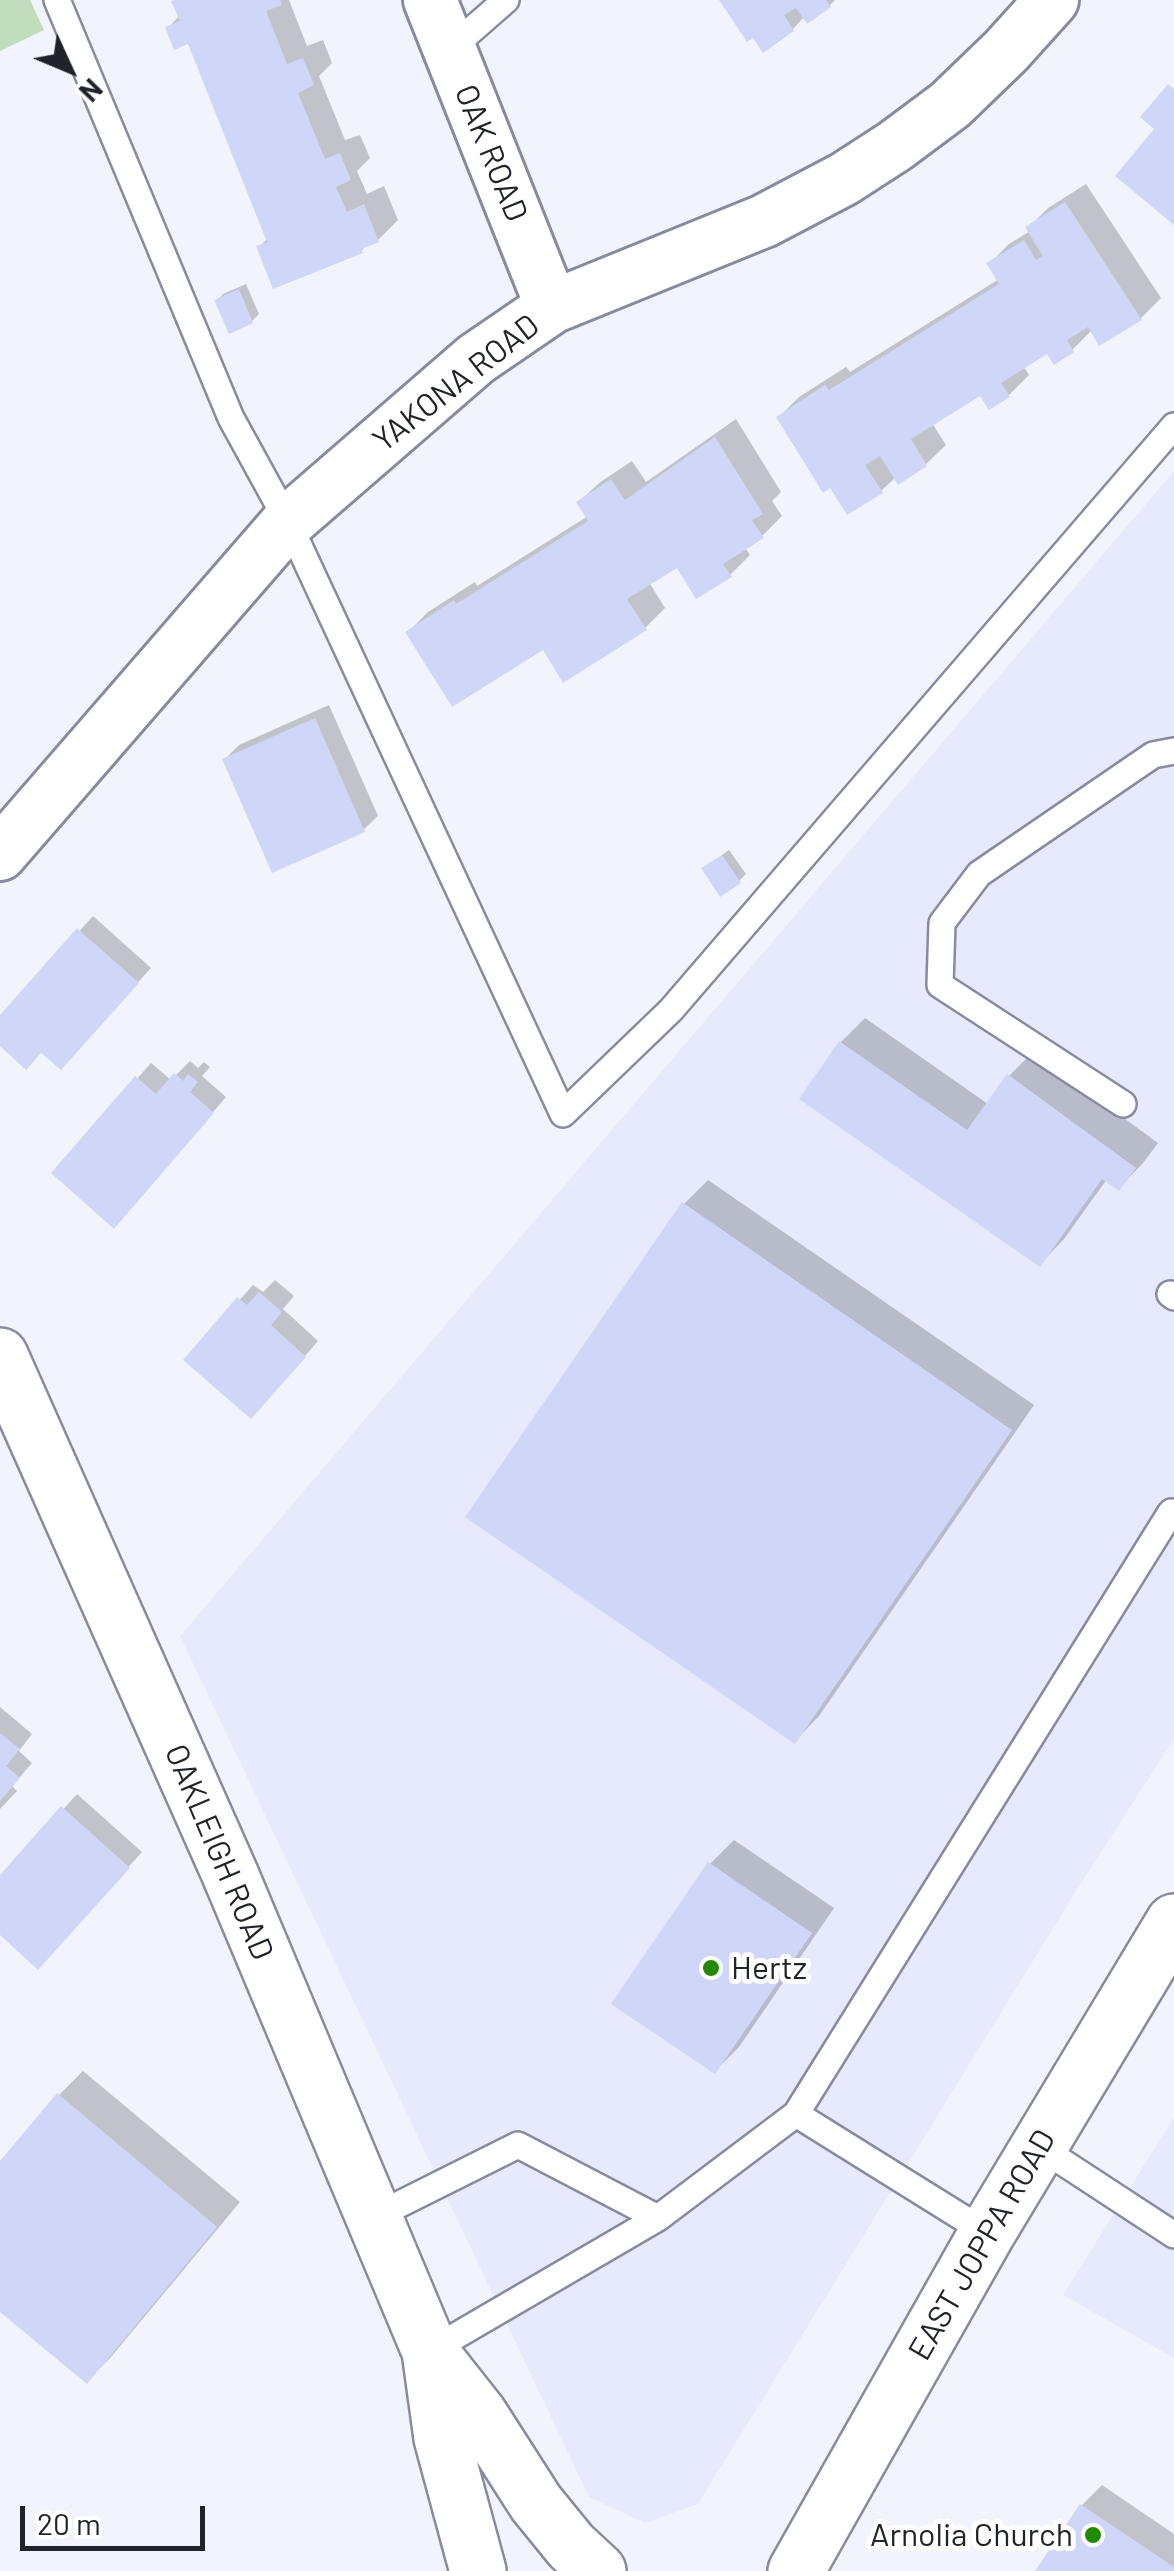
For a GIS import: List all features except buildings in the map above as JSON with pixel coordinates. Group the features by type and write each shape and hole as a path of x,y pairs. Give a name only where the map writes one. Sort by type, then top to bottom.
{"street":[{"name":"OAK ROAD","path":"430,0 552,307"},
{"name":"YAKONA ROAD","path":"0,854 288,522 476,359 552,307 764,221 844,178 950,105 1052,0"},
{"name":"OAKLEIGH ROAD","path":"0,1356 230,1874 430,2351 442,2438 462,2508 514,2571"},
{"name":"EAST JOPPA ROAD","path":"796,2571 1038,2146 1171,1932"},
{"name":"OAKLEIGH ROAD","path":"430,2351 479,2414 536,2503 571,2546 598,2571"},
{"path":"462,2508 478,2571"}],"lane":[{"path":"57,0 231,418 288,522 564,1114 671,1010 1174,426"},
{"path":"450,48 506,0"},
{"path":"1123,1104 940,986 942,922 979,874 1153,754 1174,751"},
{"path":"430,2351 658,2218 796,2114 1171,1512 1174,1513"},
{"path":"796,2114 987,2233"},
{"path":"374,2217 518,2145 658,2218"},
{"path":"1038,2146 1174,2235"}],"shaded area":[{"path":"1174,471 1174,1739 698,2504 645,2523 589,2497 180,1636"},
{"path":"1174,2117 1174,2358 1063,2295"}],"green space":[{"path":"0,0 30,0 44,30 0,51"}],"place":[{"name":"Hertz","path":"711,1968"},
{"name":"Arnolia Church","path":"1093,2535"}]}
